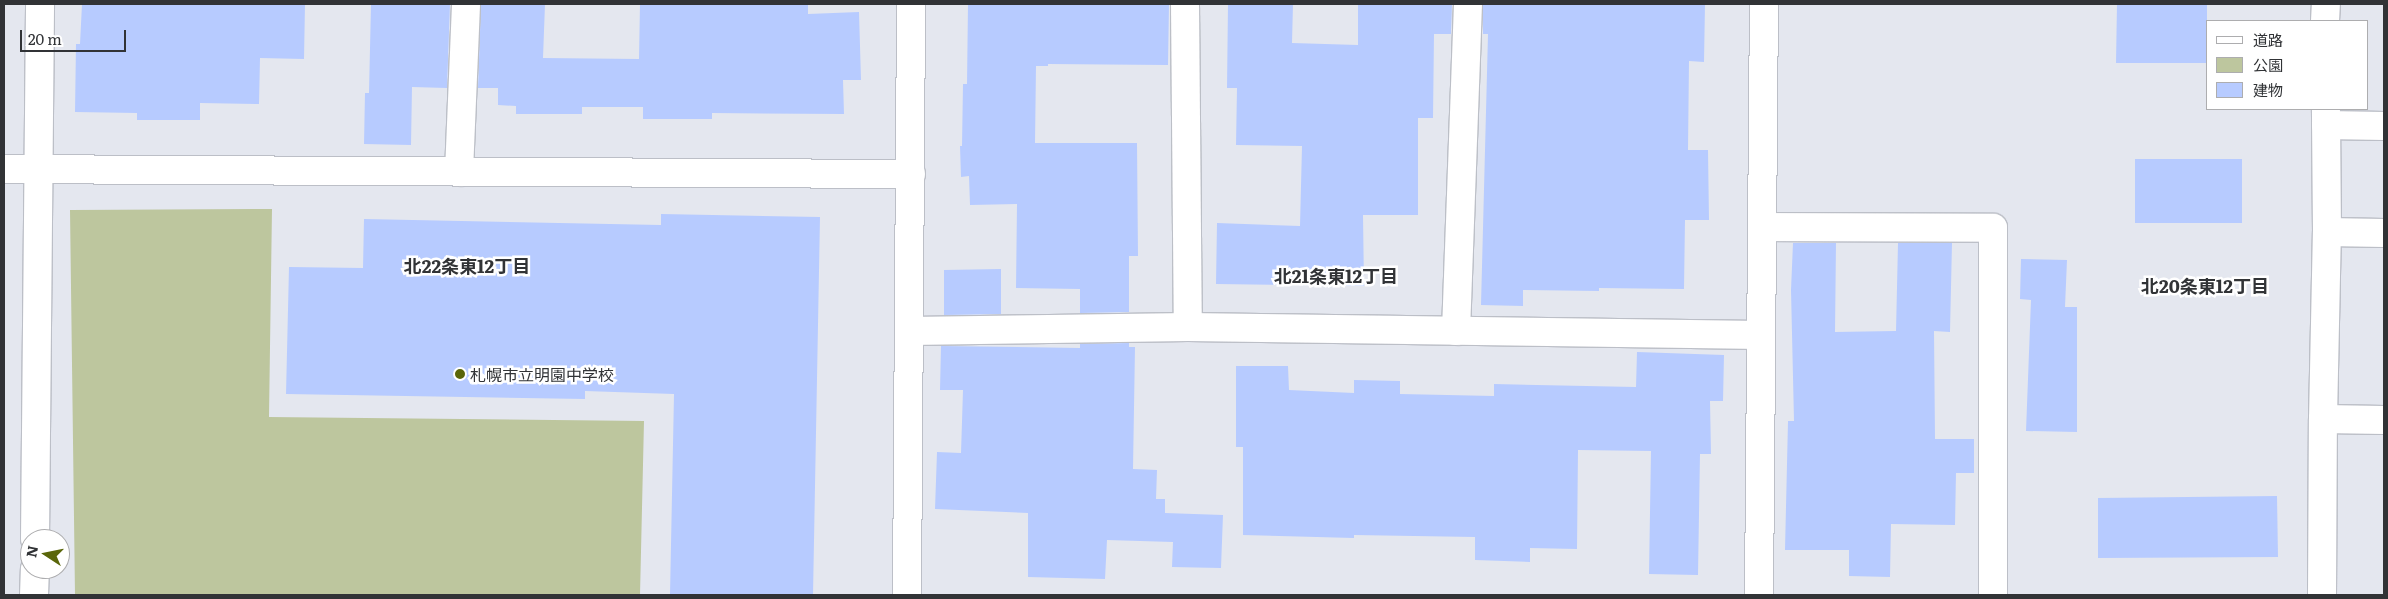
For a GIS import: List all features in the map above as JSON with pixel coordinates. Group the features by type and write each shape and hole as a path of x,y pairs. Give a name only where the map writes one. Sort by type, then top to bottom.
{"street":[{"path":"35,529 40,4"},
{"path":"459,172 466,4"},
{"path":"908,595 911,4"},
{"path":"1185,4 1188,327"},
{"path":"1456,331 1468,4"},
{"path":"1759,595 1764,4"},
{"path":"2325,20 2326,4"},
{"path":"2322,595 2327,232 2326,117 2384,126"},
{"path":"4,169 911,174"},
{"path":"1762,226 1993,228 1993,595"},
{"path":"2327,232 2384,233"},
{"path":"910,331 1188,327 1761,335"},
{"path":"2323,419 2384,420"},
{"path":"34,579 34,595"}],"green space":[{"path":"272,209 269,417 644,421 640,595 75,595 70,210"}],"building":[{"path":"82,4 305,4 304,59 260,58 259,104 200,103 200,120 137,120 137,113 75,112 76,44 80,44"},
{"path":"371,4 450,4 447,88 412,87 411,145 364,144 365,93 369,93"},
{"path":"481,4 545,4 543,58 639,59 640,4 808,4 808,14 859,12 861,80 843,80 844,114 712,113 712,119 643,119 643,107 582,107 582,114 516,114 516,106 498,105 498,88 478,88"},
{"path":"968,4 1169,4 1168,65 1048,64 1048,66 1036,66 1035,143 1137,143 1138,256 1129,256 1129,312 1080,313 1080,289 1016,288 1017,204 970,205 969,176 961,177 960,146 962,146 963,84 967,84"},
{"path":"1228,4 1293,4 1292,43 1358,45 1358,4 1452,4 1451,34 1434,34 1433,118 1418,118 1418,215 1363,215 1364,286 1216,284 1217,223 1300,226 1302,146 1236,145 1237,88 1227,88"},
{"path":"1483,4 1705,4 1704,62 1689,61 1688,150 1708,150 1709,220 1685,220 1684,289 1599,288 1599,291 1523,290 1523,306 1481,305 1488,34 1483,34"},
{"path":"2117,4 2207,4 2206,63 2116,63"},
{"path":"2135,159 2242,159 2242,223 2135,223"},
{"path":"661,214 820,217 813,595 670,595 674,394 585,391 585,399 286,394 289,267 363,268 364,219 661,225"},
{"path":"1793,243 1836,243 1835,332 1896,331 1898,243 1952,243 1950,332 1934,331 1935,439 1974,439 1974,473 1956,473 1955,525 1891,524 1890,577 1849,576 1849,550 1785,550 1788,421 1794,421 1791,290"},
{"path":"2021,259 2067,260 2065,307 2077,307 2077,432 2026,431 2031,300 2020,299"},
{"path":"1001,269 1001,314 944,315 944,270"},
{"path":"1129,343 1129,347 1135,347 1133,469 1157,470 1156,499 1165,499 1165,513 1223,515 1221,568 1172,567 1173,542 1107,540 1105,579 1028,577 1028,513 935,509 937,452 961,453 963,390 940,390 941,346 1080,348 1080,344"},
{"path":"1637,352 1724,355 1723,401 1710,401 1711,454 1700,454 1698,575 1649,574 1651,451 1578,450 1577,549 1530,548 1530,562 1475,560 1475,537 1354,535 1354,538 1243,535 1243,447 1236,447 1236,366 1288,366 1289,390 1354,393 1354,380 1400,381 1400,394 1494,396 1494,384 1636,387"},
{"path":"2277,496 2278,557 2098,558 2098,498"}],"place":[{"name":"札幌市立明園中学校","path":"460,374"}],"district":[{"name":"北22条東12丁目","path":"467,266"},
{"name":"北21条東12丁目","path":"1336,276"},
{"name":"北20条東12丁目","path":"2205,286"}]}
